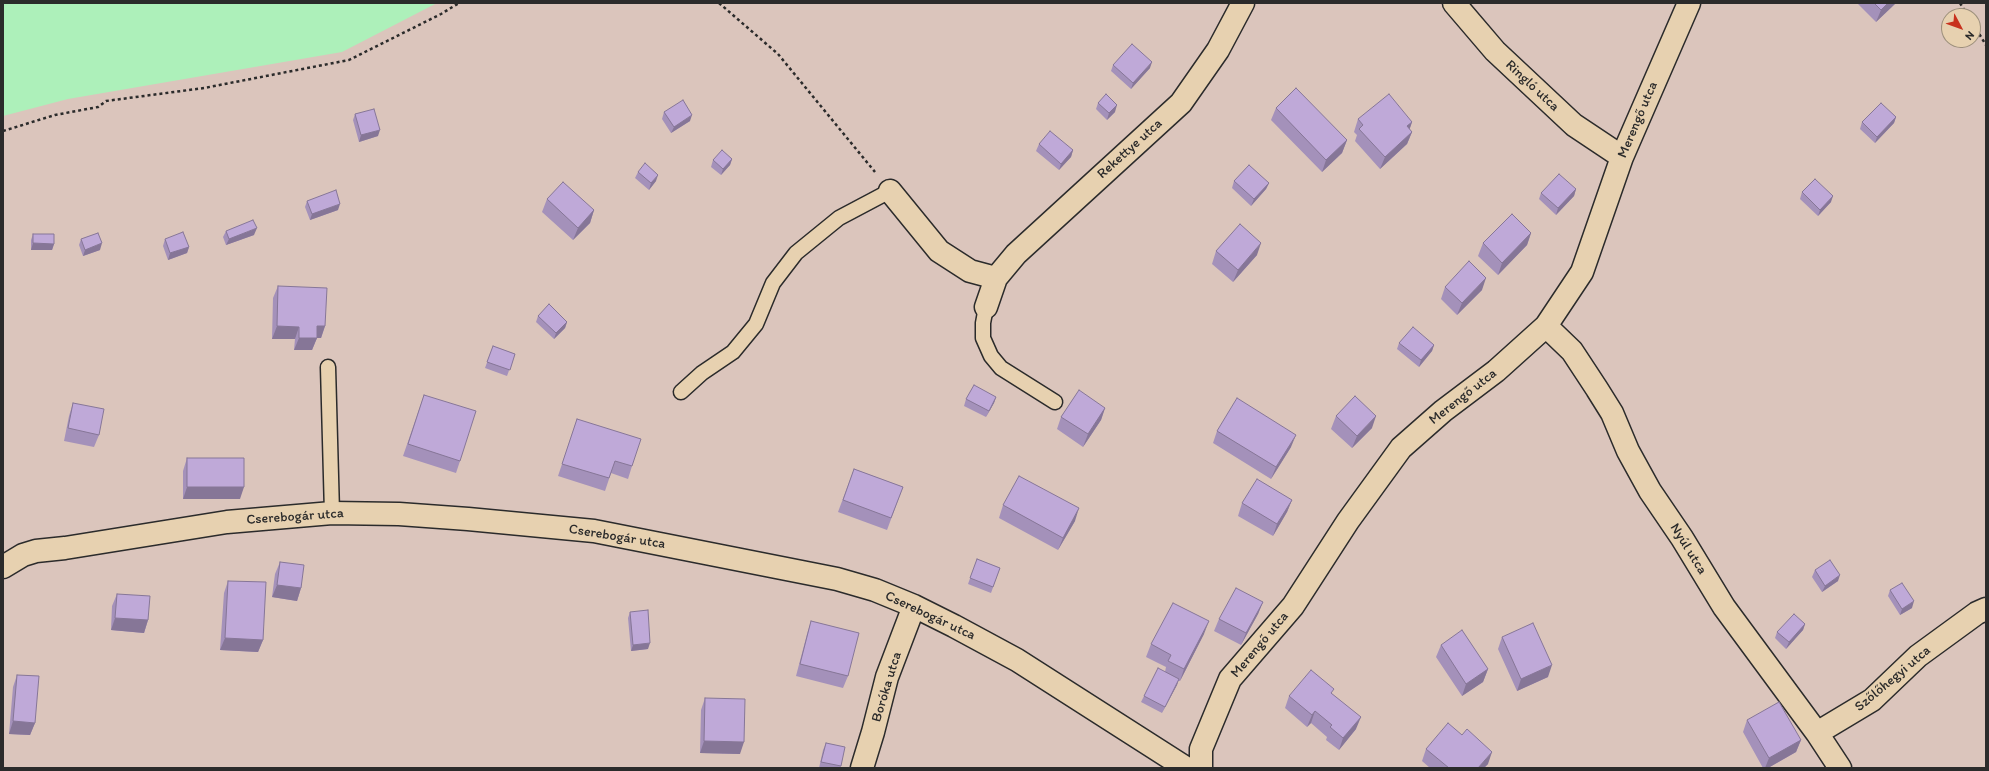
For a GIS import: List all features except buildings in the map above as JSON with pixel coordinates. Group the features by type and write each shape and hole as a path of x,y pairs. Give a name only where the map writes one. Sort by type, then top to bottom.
{"street":[{"name":"Rekettye utca","path":"986,306 996,278 1016,254 1181,103 1218,50 1242,3"},
{"name":"Ringló utca","path":"1454,3 1495,51 1574,125 1622,157"},
{"name":"Merengő utca","path":"1201,768 1201,749 1230,679 1293,606 1348,521 1401,448 1443,411 1496,371 1546,326 1582,272 1622,157 1689,3"},
{"path":"890,191 940,251 970,271 996,278"},
{"name":"Nyúl utca","path":"1546,326 1572,352 1598,388 1612,413 1628,451 1650,491 1682,538 1724,607 1817,733 1840,768"},
{"name":"Cserebogár utca","path":"3,567 23,555 36,551 65,548 227,522 332,513 399,514 460,518 594,531 837,579 875,590 914,606 1017,660 1186,768"},
{"name":"Boróka utca","path":"862,768 887,677 914,606"},
{"name":"Szőlőhegyi utca","path":"1817,733 1872,700 1918,656 1977,613 1986,609"}],"lane":[{"path":"681,392 702,373 733,352 756,324 773,283 796,253 839,218 890,191"},
{"path":"986,306 983,323 983,338 991,356 1001,368 1055,402"},
{"path":"328,367 332,513"}],"path":[{"path":"3,131 55,115 98,108 106,101 204,88 349,60 441,14 459,3"},
{"path":"719,3 778,54 890,191"}],"green space":[{"path":"3,3 437,3 342,52 68,99 3,116"}]}
